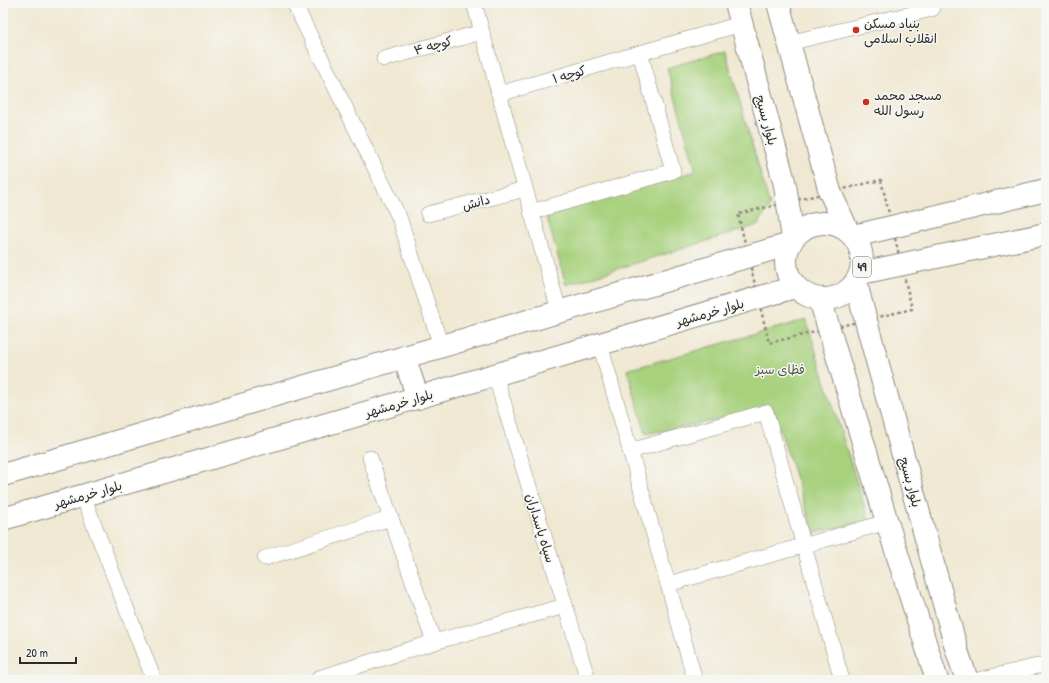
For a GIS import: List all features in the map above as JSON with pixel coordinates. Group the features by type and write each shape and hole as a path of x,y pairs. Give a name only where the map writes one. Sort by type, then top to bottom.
{"main road":[{"name":"بلوار بسیج","path":"736,3 785,185 791,241"},
{"name":"49","path":"778,3 830,192 851,233 861,248 863,260 859,278 849,290 840,296 830,299 813,298 795,287"},
{"path":"795,287 789,277 786,266 786,255 791,241 802,230 812,224 824,222 836,224 851,233 892,228 1046,190"},
{"path":"859,278 901,265 1046,234"},
{"path":"3,475 748,256 791,241"},
{"name":"بلوار بسیج","path":"859,278 866,320 957,651 967,680"},
{"name":"بلوار خرمشهر","path":"3,519 795,287"},
{"path":"820,299 887,522 937,680"},
{"path":"404,357 418,398"}],"street":[{"path":"294,3 399,217 440,346"},
{"path":"474,3 558,312"},
{"path":"788,43 932,9"},
{"name":"کوچه ۱","path":"499,94 741,24"},
{"name":"کوچه ۴","path":"384,59 482,32"},
{"path":"531,212 673,171 640,53"},
{"name":"دانش","path":"428,214 525,189"},
{"path":"600,344 695,680"},
{"name":"سپاه پاسداران","path":"495,375 588,680"},
{"path":"630,451 766,412 842,680"},
{"path":"370,458 434,642"},
{"path":"83,496 154,680"},
{"path":"265,558 391,518"},
{"path":"668,584 887,522"},
{"path":"319,678 434,642 565,606"},
{"path":"978,680 1046,664"}],"path":[{"path":"881,180 912,309 768,344 738,214 788,202 881,180"}],"green space":[{"path":"725,51 770,206 758,225 566,285 546,214 696,171 667,68"},
{"name":"فظای سبز","path":"806,320 869,521 814,533 773,409 646,434 627,370"}],"place":[{"name":"بنیاد مسکن انقلاب اسلامی","path":"856,30"},
{"name":"مسجد محمد رسول الله","path":"866,102"}]}
